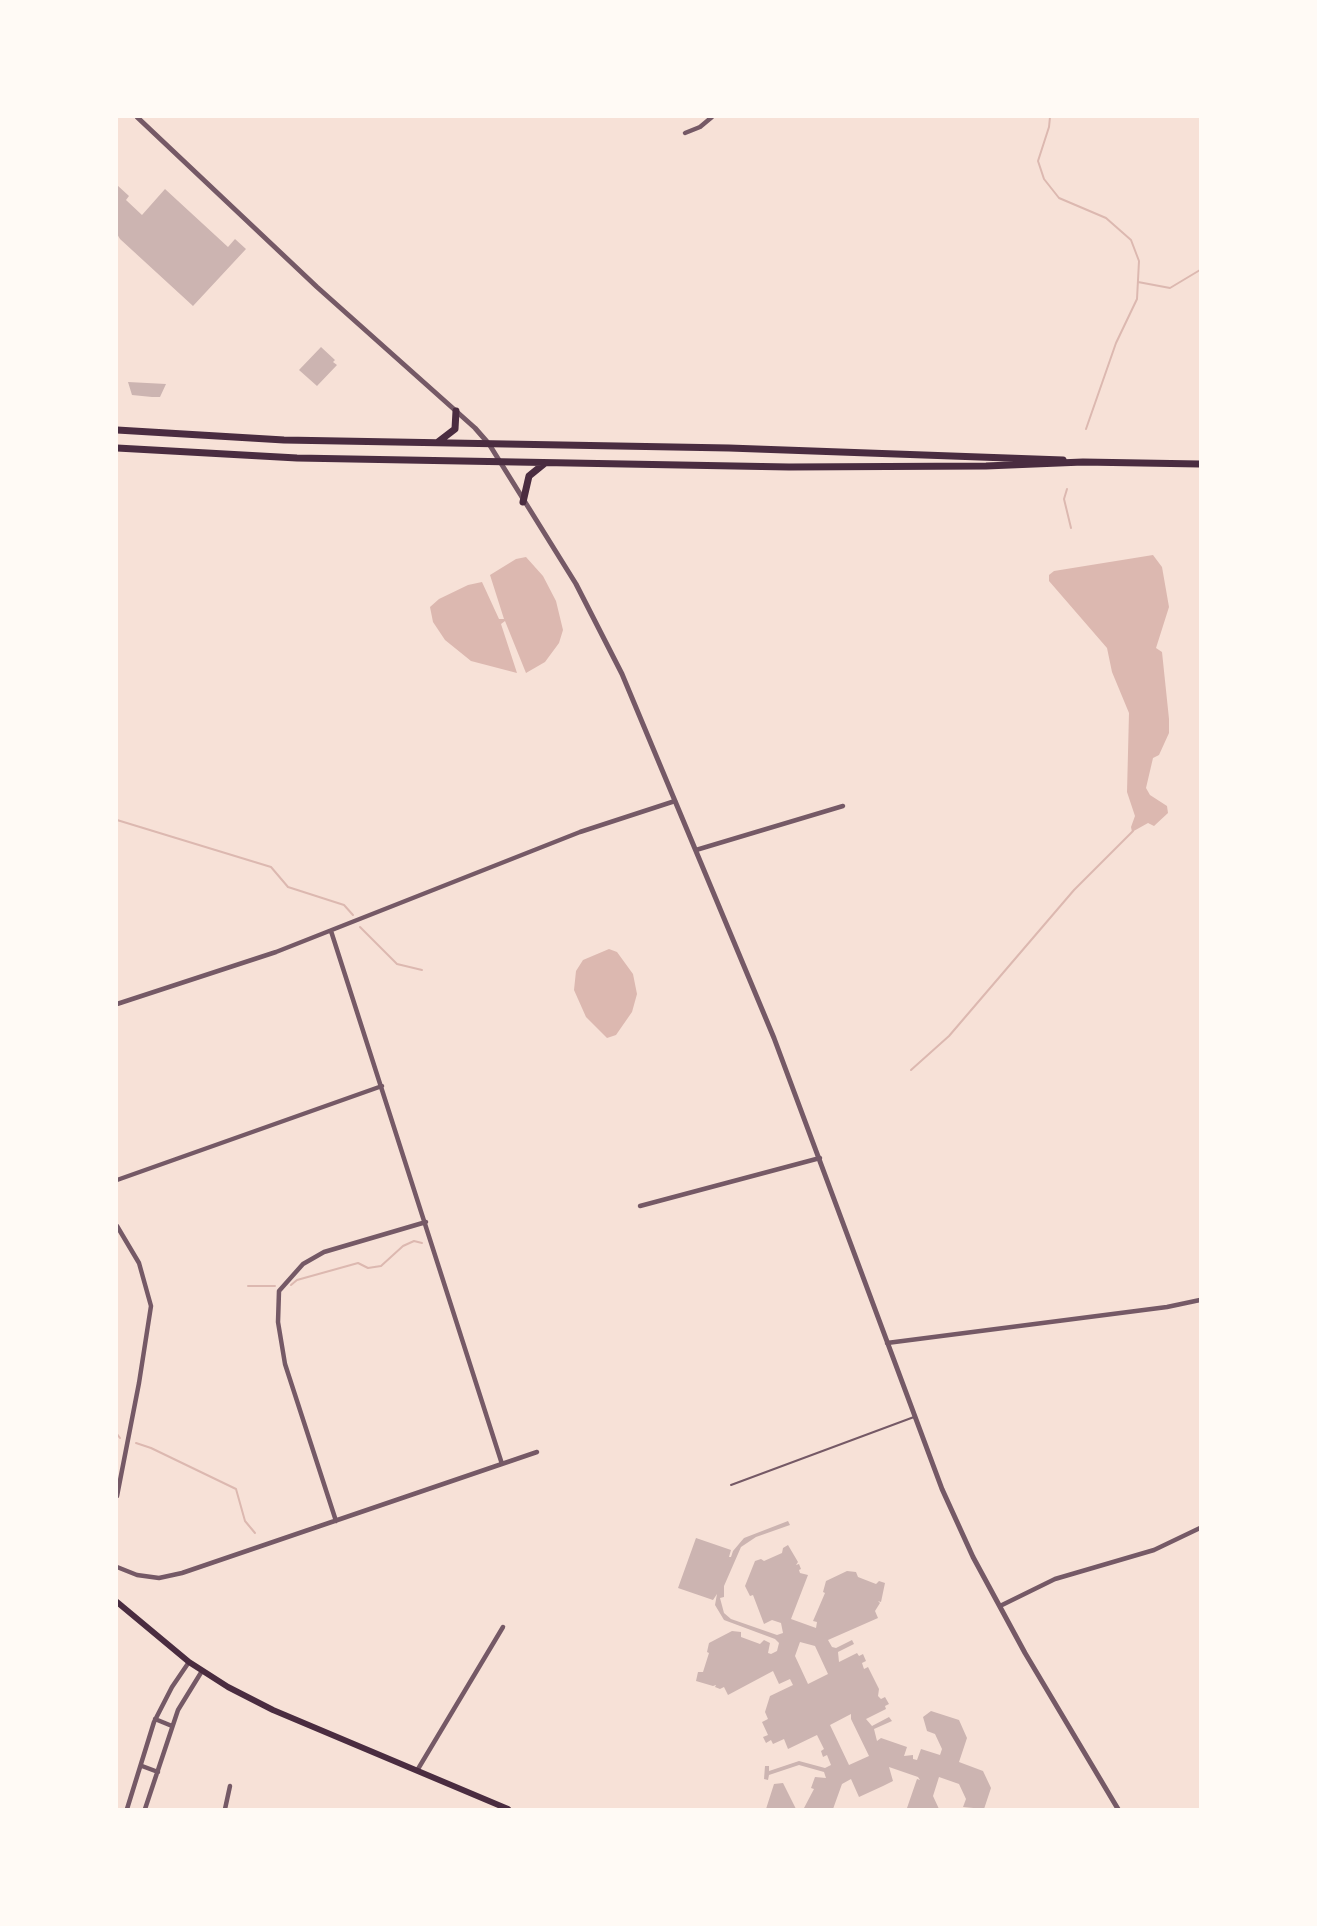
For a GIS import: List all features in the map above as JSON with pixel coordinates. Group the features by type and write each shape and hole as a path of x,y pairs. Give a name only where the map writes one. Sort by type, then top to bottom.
{"highway":[{"path":"436,443 455,429 456,411"},
{"path":"117,430 284,440 1039,458 1083,462"},
{"path":"117,448 297,458 789,467 986,466 1083,462 1200,464"},
{"path":"523,502 529,476 546,462"}],"main road":[{"path":"117,1602 189,1662 273,1710 418,1769 508,1809"}],"street":[{"path":"137,117 317,287 456,411 489,444 592,614 622,674 696,849 820,1158 942,1489 1000,1606 1118,1809"},
{"path":"686,133 700,127 712,117"},
{"path":"117,1004 331,931 580,832 675,801"},
{"path":"696,849 843,806"},
{"path":"331,931 502,1464"},
{"path":"117,1180 382,1086"},
{"path":"640,1206 820,1158"},
{"path":"336,1521 285,1364 278,1322 279,1291 303,1264 324,1252 426,1222"},
{"path":"117,1226 139,1263 151,1306 117,1496"},
{"path":"887,1343 1167,1307 1200,1300"},
{"path":"117,1568 137,1575 171,1576 537,1452"},
{"path":"1000,1606 1055,1579 1154,1550 1200,1528"},
{"path":"418,1769 503,1627"},
{"path":"127,1809 155,1719 189,1662"},
{"path":"145,1809 172,1726 184,1697 202,1671"},
{"path":"155,1719 172,1726"},
{"path":"142,1766 158,1772"},
{"path":"225,1809 230,1786"}],"lane":[{"path":"731,1485 914,1418"}],"shaded area":[{"path":"1153,555 1162,567 1169,607 1156,648 1162,652 1169,733 1159,755 1153,758 1146,788 1150,795 1167,806 1168,813 1154,826 1148,823 1132,832 1131,827 1135,816 1127,792 1129,713 1112,672 1107,648 1049,581 1049,575 1054,571"},
{"path":"526,557 543,576 556,601 563,630 559,643 545,662 526,673 505,621 501,624 517,673 471,661 445,640 433,622 430,607 439,599 468,585 482,582 499,619 504,619 490,575 516,559"},
{"path":"609,949 617,952 633,974 637,994 632,1012 616,1035 607,1038 586,1017 574,990 576,971 583,960"}],"building":[{"path":"117,185 129,196 126,200 142,215 165,189 228,247 235,239 246,249 193,306 120,239 117,234"},
{"path":"321,347 335,360 333,362 337,365 317,386 299,370"},
{"path":"128,382 166,384 160,397 152,397 132,395"},
{"path":"788,1521 790,1525 756,1537 741,1547 724,1586 724,1597 720,1598 724,1613 731,1619 777,1635 783,1633 781,1623 772,1620 764,1624 753,1595 750,1596 745,1586 755,1561 761,1559 764,1561 782,1553 783,1548 788,1545 798,1562 796,1565 799,1564 800,1573 808,1575 791,1619 816,1628 817,1622 813,1621 825,1593 823,1592 826,1581 847,1571 856,1572 858,1577 876,1584 879,1581 885,1583 881,1602 878,1601 880,1603 875,1611 878,1618 828,1640 832,1647 836,1648 852,1640 854,1644 838,1652 839,1662 857,1653 859,1656 863,1654 866,1661 862,1663 864,1669 868,1667 879,1689 878,1696 881,1699 885,1697 889,1704 885,1706 886,1709 866,1719 872,1726 889,1717 892,1721 874,1729 877,1741 881,1738 907,1747 904,1756 913,1755 913,1759 917,1760 921,1749 940,1755 942,1749 935,1734 927,1731 923,1717 931,1711 959,1720 967,1738 959,1762 983,1771 991,1788 984,1809 963,1807 966,1799 959,1784 939,1777 933,1796 939,1809 907,1808 917,1779 920,1780 918,1777 889,1767 893,1781 859,1797 851,1779 842,1784 833,1809 804,1808 814,1789 811,1788 815,1777 826,1778 824,1772 799,1765 769,1775 768,1780 764,1779 765,1766 769,1766 769,1771 799,1761 825,1768 831,1765 827,1755 823,1757 821,1751 824,1749 817,1735 788,1749 784,1739 773,1744 771,1740 766,1743 763,1737 768,1735 762,1722 768,1719 765,1712 770,1696 793,1685 790,1679 779,1684 773,1671 728,1695 724,1687 720,1689 715,1687 716,1685 696,1681 698,1672 703,1672 709,1653 707,1652 709,1643 732,1631 741,1632 741,1637 760,1644 764,1640 770,1643 768,1653 771,1654 777,1651 779,1643 775,1639 724,1620 715,1605 717,1594 713,1600 678,1588 696,1538 731,1550 729,1557 731,1557 744,1538","holes":["800,1642 815,1646 828,1674 808,1684 795,1656","851,1714 851,1719 869,1756 849,1765 830,1725"]},
{"path":"783,1783 796,1809 766,1809 774,1784"}],"waterway":[{"path":"1050,117 1038,161 1044,179 1059,198 1106,218 1131,240 1139,261 1137,299 1116,343 1086,429"},
{"path":"1138,282 1170,288 1200,270"},
{"path":"1067,489 1064,499 1071,528"},
{"path":"117,820 271,867 288,887 344,905 353,915"},
{"path":"911,1070 949,1036 1074,890 1133,831"},
{"path":"360,927 397,964 422,970"},
{"path":"291,1285 297,1280 358,1263 368,1268 381,1266 403,1246 414,1241 422,1243"},
{"path":"248,1286 275,1286"},
{"path":"117,1434 120,1438"},
{"path":"136,1443 236,1489 245,1521 255,1533"}]}
